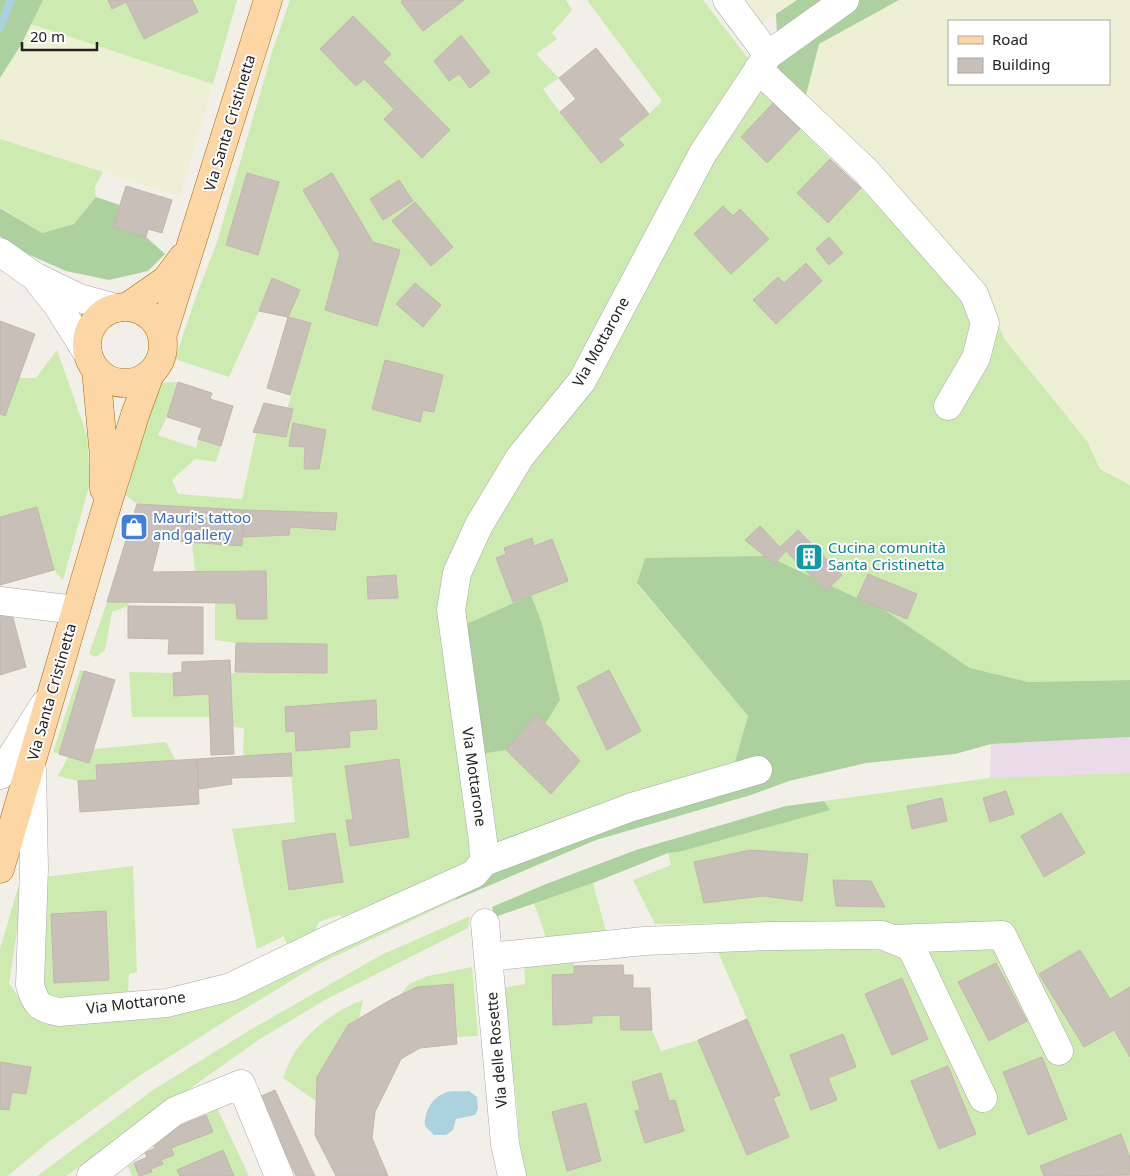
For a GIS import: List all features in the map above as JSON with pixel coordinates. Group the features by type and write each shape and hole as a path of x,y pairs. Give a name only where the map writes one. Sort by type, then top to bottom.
{"main road":[{"name":"Via Santa Cristinetta","path":"0,869 135,415 150,374 160,360 163,348 162,337 268,0"},
{"name":"Via Santa Cristinetta","path":"104,516 104,457 88,336 92,325 105,313 122,308 166,280 191,246"},
{"path":"122,308 140,310 149,316 157,325 162,337"},
{"path":"92,362 104,378 122,383 139,380 150,374"}],"street":[{"path":"727,0 763,62 866,171 974,294 985,323 976,358 948,406"},
{"path":"763,62 845,0"},
{"name":"Via Mottarone","path":"32,760 34,868 30,985 34,1000 46,1010 59,1012 167,1003 231,987 474,874 484,862 483,841 451,610 457,573 479,525 520,457 582,381 703,153 763,62"},
{"path":"0,252 34,276 79,298 122,308"},
{"path":"34,276 58,306 92,362"},
{"path":"0,601 76,610"},
{"path":"0,775 52,693"},
{"path":"484,862 632,807 758,770"},
{"name":"Via delle Rosette","path":"485,923 505,1144 506,1174"},
{"path":"489,957 644,940 882,935 911,947 983,1098"},
{"path":"891,939 1002,935 1059,1051"},
{"path":"91,1176 175,1110 240,1084 280,1176"}],"shaded area":[{"path":"1130,737 1130,773 990,778 991,744"}],"green space":[{"path":"0,0 43,0 21,45 0,78"},
{"path":"43,0 237,0 213,84 31,24"},
{"path":"290,0 566,0 572,10 552,33 557,39 536,54 559,78 543,89 601,163 623,146 618,139 662,101 587,0 703,0 751,62 574,371 451,570 476,857 351,920 339,915 319,922 312,938 289,951 284,936 257,949 232,829 295,822 290,762 243,761 244,728 233,727 230,673 327,672 327,644 236,643 215,640 215,603 236,603 237,619 267,619 266,571 195,572 192,542 242,546 244,510 137,504 126,495 157,383 178,382 167,417 158,435 196,448 198,439 221,446 216,462 195,459 172,480 178,494 242,499 260,416 285,418 310,323 259,311 229,377 175,359 217,242 273,49"},
{"path":"742,0 797,0 760,24"},
{"path":"797,0 899,0 819,44 804,103 771,71 778,55 776,14"},
{"path":"899,0 1130,0 1130,485 1100,469 1087,441 1005,340 987,302 804,103 819,44"},
{"path":"31,24 213,84 180,197 0,139 0,78 21,45"},
{"path":"762,88 800,129 888,215 988,302 1005,340 1087,441 1100,469 1130,485 1130,680 1028,682 970,668 880,607 857,598 637,584 748,716 728,787 497,871 480,754 531,595 464,625 464,577 484,530 677,227 718,155"},
{"path":"0,139 103,172 95,187 96,197 74,224 42,233 0,207"},
{"path":"96,197 120,205 113,227 146,237 165,254 148,271 109,280 66,271 23,252 0,236 0,208 42,233 74,224"},
{"path":"57,350 87,435 90,483 63,580 54,570 37,507 0,517 0,415 5,416 19,378 36,378"},
{"path":"767,556 880,607 970,668 1028,682 1130,680 1130,737 991,744 955,754 866,763 789,781 751,795 596,840 453,901 478,881 540,852 728,786 748,716 637,583 645,558"},
{"path":"531,595 542,624 560,700 531,746 480,754 464,625"},
{"path":"107,602 129,602 128,606 112,612 105,650 96,657 89,654"},
{"path":"80,670 84,671 59,754 53,752"},
{"path":"129,672 173,673 174,696 209,694 210,717 132,717"},
{"path":"166,742 175,760 97,765 97,780 78,781 58,776 68,757 89,763 94,749"},
{"path":"1130,773 1130,1176 525,1176 521,1165 517,1106 503,988 525,984 524,965 574,961 574,974 552,976 553,1024 591,1024 592,1016 620,1015 621,1030 652,1030 661,1051 698,1040 747,1155 789,1136 773,1098 780,1095 718,952 818,947 900,952 887,922 655,924 633,880 671,865 668,853 679,852 829,810 824,801 990,778"},
{"path":"824,801 830,810 679,852 668,853 593,883 495,917 492,907 546,884 636,850 786,806"},
{"path":"133,866 137,972 129,974 128,994 53,999 44,990 45,877"},
{"path":"24,867 20,911 9,983 26,1008 166,1013 478,881 453,901 319,964 238,1013 136,1078 47,1143 8,1176 0,1176 0,949"},
{"path":"593,883 606,932 547,940 534,903"},
{"path":"470,916 468,928 325,1000 260,1039 66,1176 37,1176 153,1090 250,1030 381,955"},
{"path":"472,967 478,1036 456,1037 453,984 417,987 400,995 409,984 428,976"},
{"path":"363,1000 359,1018 348,1025 317,1077 316,1101 283,1078 295,1052 318,1026 335,1014"},
{"path":"217,1108 249,1176 132,1176 128,1166 146,1157 145,1153 155,1148 153,1144 164,1139 162,1133 206,1115"}],"water":[{"path":"469,1091 477,1097 478,1109 475,1115 456,1119 453,1130 446,1135 434,1135 425,1126 427,1111 436,1098 447,1092"}],"building":[{"path":"108,0 192,0 198,12 144,39 126,2 112,9"},
{"path":"403,0 464,0 423,31 401,2"},
{"path":"353,16 391,54 383,62 450,130 422,158 384,119 394,109 364,79 356,86 320,49"},
{"path":"461,35 490,72 470,88 459,74 449,81 434,61"},
{"path":"596,48 649,114 618,139 624,145 601,163 560,112 576,99 559,78"},
{"path":"773,103 800,129 767,163 741,137"},
{"path":"830,159 861,188 828,223 797,193"},
{"path":"247,173 279,182 258,255 226,245"},
{"path":"332,173 373,242 400,250 377,326 325,310 340,253 303,190"},
{"path":"399,180 413,201 383,220 370,199"},
{"path":"126,186 172,200 162,233 148,229 146,237 113,227"},
{"path":"415,202 453,247 431,266 392,221"},
{"path":"723,206 733,216 740,209 769,239 731,274 694,234"},
{"path":"829,237 843,253 829,265 816,249"},
{"path":"806,263 822,281 776,324 753,300 778,277 784,283"},
{"path":"272,278 300,290 288,317 259,311"},
{"path":"415,283 441,305 423,327 396,304"},
{"path":"288,317 311,323 290,395 267,388"},
{"path":"0,321 35,334 5,416 0,414"},
{"path":"385,360 443,375 434,412 423,410 420,422 372,409"},
{"path":"178,382 212,393 210,399 233,406 221,446 198,439 202,428 167,417"},
{"path":"264,403 293,409 286,437 253,432"},
{"path":"293,423 326,430 319,469 304,469 305,447 289,446"},
{"path":"137,504 244,510 242,546 160,540 152,572 266,571 267,619 237,619 236,603 107,602"},
{"path":"37,507 54,570 0,585 0,517"},
{"path":"244,510 337,513 335,530 290,527 289,535 243,537"},
{"name":"Cucina comunità Santa Cristinetta","path":"760,526 780,547 798,530 842,575 826,591 786,551 774,564 745,540"},
{"path":"532,538 534,546 552,539 568,581 513,602 496,558 506,554 504,548"},
{"path":"868,574 917,594 907,619 857,598"},
{"path":"396,575 398,598 368,599 367,577"},
{"path":"9,603 26,667 0,675 0,606"},
{"path":"128,606 203,607 203,654 168,654 169,639 128,638"},
{"path":"236,643 327,644 327,673 235,672"},
{"path":"230,660 234,754 211,755 209,694 174,696 173,673 182,672 182,662"},
{"path":"609,670 641,731 607,750 577,687"},
{"path":"84,671 115,680 89,763 59,754"},
{"path":"376,700 377,729 349,731 350,747 296,751 295,731 286,732 285,707"},
{"path":"537,714 580,761 551,794 506,750"},
{"path":"291,753 292,776 231,778 232,784 199,789 197,759"},
{"path":"197,759 199,804 80,812 78,781 97,780 96,765"},
{"path":"399,759 409,837 350,846 346,820 353,820 345,766"},
{"path":"1006,791 1014,814 990,822 983,798"},
{"path":"942,798 947,821 912,829 907,806"},
{"path":"1061,813 1085,853 1044,877 1021,836"},
{"path":"335,833 343,882 289,890 282,841"},
{"path":"750,850 808,854 802,901 763,896 704,903 694,862"},
{"path":"833,880 871,881 885,907 836,906"},
{"path":"106,911 109,980 54,983 51,914"},
{"path":"1080,950 1110,999 1130,987 1130,1057 1114,1030 1084,1047 1039,974"},
{"path":"996,963 1027,1021 989,1041 958,982"},
{"path":"623,965 624,975 633,975 633,988 650,988 652,1030 621,1030 620,1015 592,1016 592,1023 553,1025 552,975 574,974 574,966"},
{"path":"902,978 928,1039 892,1055 865,994"},
{"path":"453,984 457,1044 420,1048 401,1059 375,1112 372,1138 388,1176 336,1176 315,1135 317,1077 348,1025 392,999 417,987"},
{"path":"747,1019 780,1095 773,1098 789,1137 747,1155 698,1040"},
{"path":"843,1034 856,1067 828,1078 837,1100 811,1110 790,1055"},
{"path":"1042,1057 1067,1119 1028,1135 1003,1072"},
{"path":"0,1062 31,1067 26,1094 12,1092 9,1110 0,1109"},
{"path":"948,1066 976,1134 939,1149 911,1081"},
{"path":"661,1073 669,1101 675,1100 684,1131 645,1143 635,1111 640,1110 632,1082"},
{"path":"275,1090 315,1176 296,1176 259,1097"},
{"path":"586,1103 601,1161 567,1171 552,1112"},
{"path":"206,1115 213,1132 171,1148 174,1155 161,1160 163,1164 151,1169 152,1172 139,1176 134,1163 147,1157 145,1153 155,1148 153,1144 164,1139 162,1133"},
{"path":"1121,1134 1130,1158 1130,1175 1044,1176 1040,1166"},
{"path":"223,1150 234,1176 180,1176 177,1170"}],"waterway":[{"path":"0,28 11,0"}],"place":[{"name":"Mauri's tattoo and gallery","path":"134,527"},
{"name":"Cucina comunità Santa Cristinetta","path":"809,557"}]}
